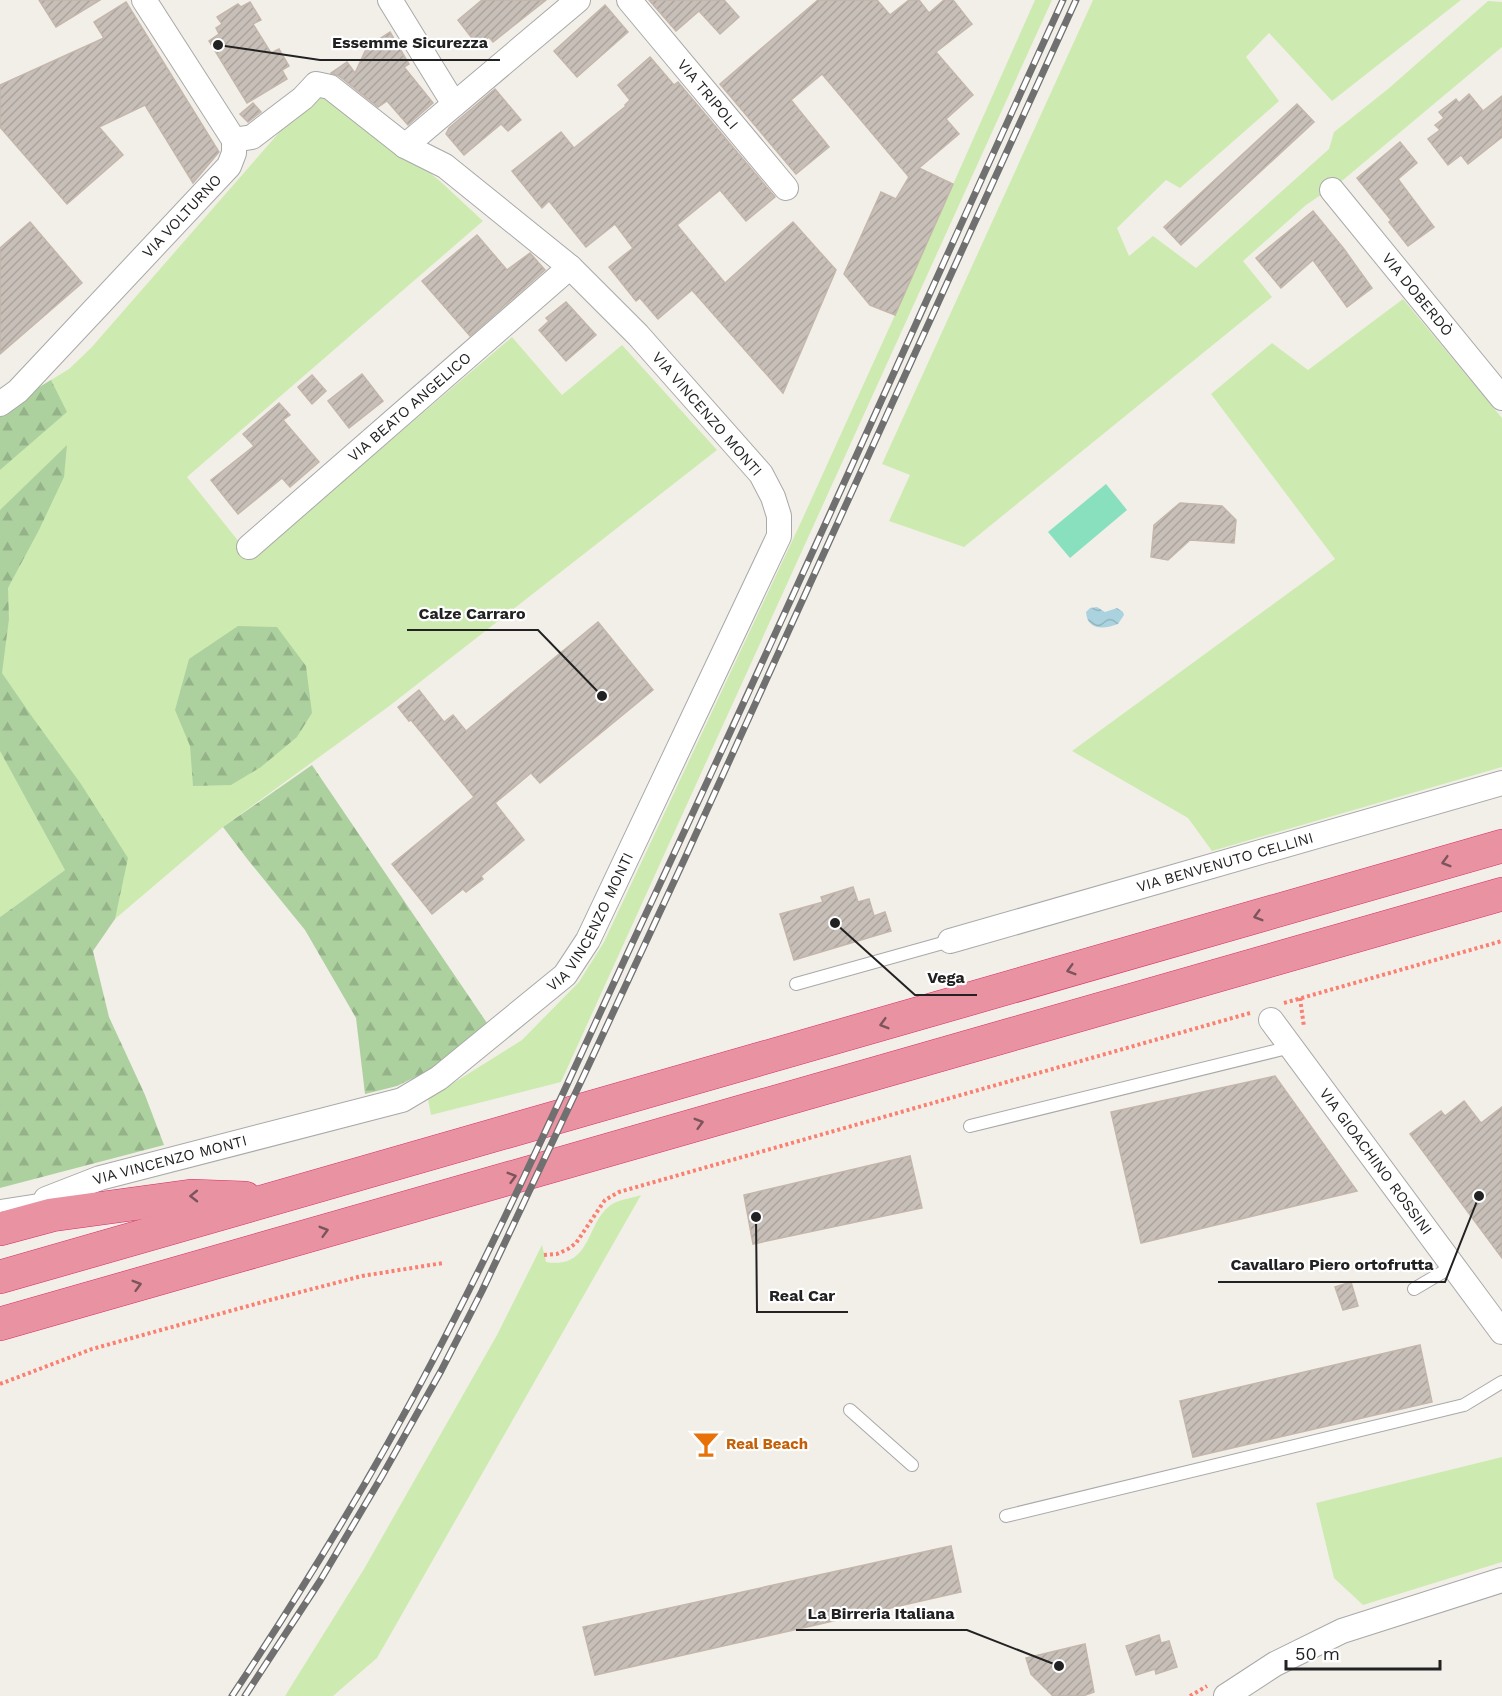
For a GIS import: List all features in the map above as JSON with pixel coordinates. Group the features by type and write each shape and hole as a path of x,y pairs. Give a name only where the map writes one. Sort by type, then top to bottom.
{"highway":[{"path":"0,1277 1502,846"},
{"path":"0,1324 1502,894"},
{"path":"0,1229 49,1207 191,1196 274,1199"},
{"path":"0,1344 90,1298"}],"street":[{"path":"144,0 234,140"},
{"path":"390,0 454,104"},
{"path":"405,146 578,0"},
{"name":"VIA TRIPOLI","path":"629,0 786,188"},
{"name":"VIA VINCENZO MONTI","path":"49,1207 100,1178 402,1100 439,1078 565,975 588,940 779,536 779,516 761,474 638,335 570,267 445,166 405,146 330,87 316,84 303,98 252,137 234,140"},
{"name":"VIA VOLTURNO","path":"0,404 18,391 229,166 234,153 234,140"},
{"name":"VIA DOBERDÒ","path":"1332,190 1501,394"},
{"name":"VIA BEATO ANGELICO","path":"249,547 570,267"},
{"name":"VIA BENVENUTO CELLINI","path":"950,941 1502,783"},
{"name":"VIA GIOACHINO ROSSINI","path":"1268,1012 1291,1047 1502,1332"},
{"path":"1226,1696 1275,1664 1342,1631 1502,1580"}],"lane":[{"path":"796,984 950,941"},
{"path":"970,1126 1291,1047"},
{"name":"VIA VINCENZO MONTI","path":"0,1206 49,1207"},
{"path":"1414,1289 1453,1266"},
{"path":"1006,1516 1464,1405 1502,1382"},
{"path":"850,1410 912,1465"}],"path":[{"path":"544,1255 557,1254 576,1243 604,1200 619,1192 1268,1012 1502,941"},
{"path":"0,1384 92,1349 270,1300 362,1276 443,1263"}],"green space":[{"path":"1035,0 1052,0 561,1082 431,1115 428,1099 522,1040 579,982 604,942 801,522"},
{"path":"1093,0 1461,0 1332,101 1269,33 1246,57 1279,101 1180,188 1166,180 1117,228 1129,256 1153,236 1196,268 1329,149 1334,132 1388,89 1488,1 1502,2 1502,47 1343,180 1306,205 1243,261 1272,297 964,547 889,521 910,475 882,464"},
{"path":"318,88 402,150 483,221 187,477 252,558 512,337 562,395 622,345 717,450 388,707 223,827 115,919 65,870 0,917 0,411 69,369 91,348"},
{"path":"1403,299 1502,418 1502,767 1212,851 1188,818 1072,751 1335,559 1211,394 1272,343 1308,370"},
{"path":"51,380 67,412 0,470 0,411"},
{"path":"67,445 64,477 8,588 9,619 2,673 81,784 128,858 115,919 93,951 109,1017 145,1095 164,1145 0,1188 0,917 65,870 0,751 0,510"},
{"path":"1106,484 1127,510 1070,558 1048,532"},
{"path":"238,626 277,627 306,666 312,713 297,737 261,767 231,785 193,786 190,746 175,710 189,659"},
{"path":"312,765 489,1026 430,1070 397,1086 365,1094 356,1018 305,930 223,827"},
{"path":"641,1195 377,1658 333,1696 285,1696 364,1569 497,1335 542,1245 546,1262 562,1262 573,1258 587,1242 605,1210 614,1203"},
{"path":"1502,1457 1502,1562 1363,1605 1334,1578 1316,1503"}],"water":[{"path":"1097,607 1105,612 1117,608 1124,615 1118,624 1098,627 1090,623 1086,612 1090,608"}],"building":[{"path":"39,0 100,0 56,27"},
{"path":"482,0 546,0 493,42 489,37 478,46 458,20"},
{"path":"649,0 724,0 739,17 720,34 699,11 676,31"},
{"path":"818,0 877,0 890,15 909,0 919,0 929,13 944,0 953,0 972,24 936,52 973,95 946,119 959,134 919,168 953,184 895,315 870,305 844,274 881,192 896,199 909,177 822,74 791,100 829,147 796,174 720,84"},
{"path":"126,2 219,152 193,183 145,105 99,127 123,155 67,204 0,127 0,85 104,38 94,22"},
{"path":"250,2 261,20 253,24 271,53 279,49 289,66 282,70 287,79 247,103 209,41 219,34 216,28 222,24 217,17 238,4 241,7"},
{"path":"605,5 628,32 577,77 554,51"},
{"path":"390,32 409,64 404,67 433,103 408,125 387,101 378,107 339,76 331,73 347,62 355,73 367,47"},
{"path":"650,57 674,85 678,82 775,197 746,221 720,190 677,225 725,283 793,222 836,270 783,393 692,290 658,319 640,298 636,301 609,267 633,248 615,224 586,247 549,201 542,208 512,171 561,132 574,148 626,106 630,100 618,85"},
{"path":"495,89 521,120 508,131 501,124 464,155 446,134 449,128"},
{"path":"1469,94 1483,111 1502,96 1502,137 1468,164 1461,155 1448,165 1428,139 1440,130 1435,125 1444,118 1439,112 1456,99 1459,103"},
{"path":"253,103 261,112 248,122 240,114"},
{"path":"1297,104 1314,122 1181,245 1164,227"},
{"path":"1400,142 1417,163 1398,179 1434,227 1408,246 1389,222 1391,220 1357,178"},
{"path":"1313,211 1372,288 1347,307 1313,260 1281,288 1256,258"},
{"path":"30,222 82,283 0,354 0,248"},
{"path":"477,235 507,270 530,253 545,270 470,336 422,281"},
{"path":"566,302 596,335 566,361 539,330 549,321 546,318"},
{"path":"362,374 383,401 349,428 328,401"},
{"path":"312,375 326,391 312,404 298,387"},
{"path":"279,403 290,415 283,420 319,462 290,487 282,478 238,514 211,480 254,446 243,434"},
{"path":"1180,503 1222,506 1236,520 1234,543 1190,540 1168,560 1151,557 1154,525"},
{"path":"598,622 653,690 540,783 531,773 495,803 524,840 481,876 483,879 466,892 463,889 432,914 392,864 474,797 398,707 419,690 444,722 453,715 466,731"},
{"path":"853,887 858,902 869,899 874,916 885,912 891,931 794,960 780,914 823,902 821,897"},
{"path":"1275,1076 1357,1191 1141,1243 1111,1112"},
{"path":"1464,1101 1481,1123 1502,1107 1502,1258 1410,1134 1441,1111 1445,1116"},
{"path":"910,1156 922,1208 753,1244 744,1195"},
{"path":"1351,1282 1358,1306 1343,1310 1335,1287"},
{"path":"1420,1345 1432,1402 1193,1457 1180,1401"},
{"path":"951,1546 961,1592 595,1675 583,1627"},
{"path":"1159,1635 1161,1643 1169,1641 1177,1667 1156,1674 1155,1669 1136,1675 1126,1646"},
{"path":"1085,1644 1094,1692 1083,1696 1053,1696 1031,1674 1026,1658"}],"railway":[{"path":"232,1696 361,1490 409,1405 486,1256 745,701 1063,0"},
{"path":"245,1696 320,1581 382,1476 441,1371 482,1291 685,858 1076,0"}],"place":[{"name":"Essemme Sicurezza","path":"218,45"},
{"name":"Calze Carraro","path":"602,696"},
{"name":"Vega","path":"835,923"},
{"name":"Cavallaro Piero ortofrutta","path":"1479,1196"},
{"name":"Real Car","path":"756,1217"},
{"name":"Real Beach","path":"706,1444"},
{"name":"La Birreria Italiana","path":"1059,1666"}]}
